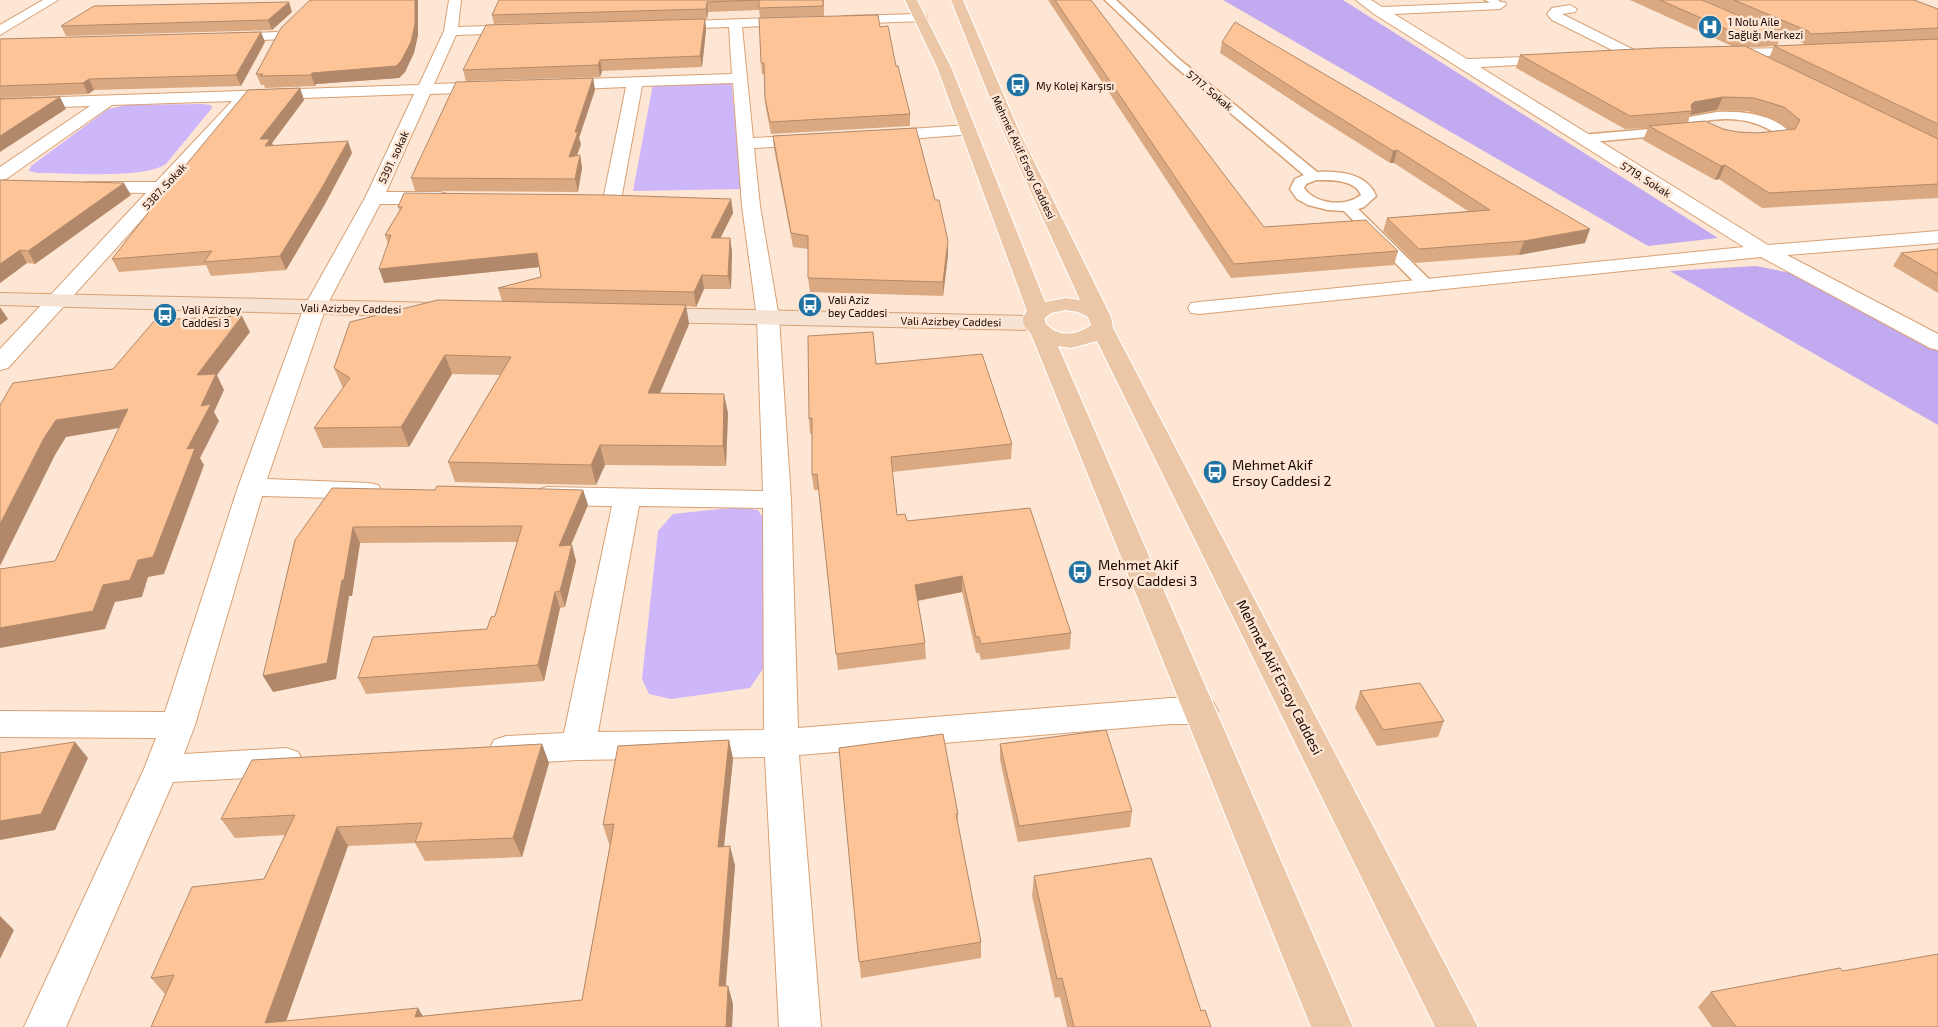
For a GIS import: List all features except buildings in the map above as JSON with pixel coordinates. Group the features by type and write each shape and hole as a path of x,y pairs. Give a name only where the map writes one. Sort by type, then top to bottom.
{"main road":[{"path":"911,0 944,66 1037,323 1332,1027"},
{"name":"Mehmet Akif Ersoy Caddesi","path":"957,0 1011,131 1099,320 1457,1027"},
{"path":"1066,304 1083,307 1099,320 1091,337 1082,340 1060,340 1037,323 1050,306 1066,304"}],"street":[{"path":"0,31 52,0"},
{"name":"5391. sokak","path":"45,1027 161,769 178,724 251,488 315,307 374,198 451,31 455,0"},
{"name":"5719. Sokak","path":"1362,0 1764,252 1938,343"},
{"path":"1379,11 1495,3"},
{"path":"1570,9 1557,10 1554,14 1638,55 1603,57"},
{"path":"834,20 920,18"},
{"path":"657,25 814,21"},
{"path":"735,23 751,206 768,318 777,500 781,742 800,1027"},
{"path":"268,53 277,36 289,24"},
{"path":"451,31 530,29"},
{"path":"208,38 277,36"},
{"path":"1772,37 1807,52"},
{"path":"1710,53 1826,51"},
{"path":"1739,52 1773,70"},
{"path":"1464,64 1573,58"},
{"path":"539,85 739,78"},
{"name":"5387. Sokak","path":"0,363 246,96 254,79"},
{"path":"612,200 635,82"},
{"path":"0,104 510,86"},
{"path":"3,183 107,101"},
{"path":"863,137 968,130"},
{"path":"746,143 824,139"},
{"path":"67,187 163,188"},
{"path":"374,198 454,198"},
{"path":"593,200 632,200"},
{"path":"732,205 751,206"},
{"path":"1199,308 1428,287 1764,252 1938,237"},
{"name":"Vali Azizbey Caddesi","path":"0,299 462,311"},
{"name":"Vali Azizbey Caddesi","path":"630,315 1037,323"},
{"path":"251,488 389,491"},
{"path":"518,495 777,500"},
{"path":"578,746 627,498"},
{"path":"479,752 578,746 781,742 1171,711 1201,711"},
{"path":"0,724 178,724"},
{"path":"161,769 320,760"}],"lane":[{"name":"5717. Sokak","path":"1110,0 1175,61 1314,176"},
{"path":"1581,139 1706,131 1694,124 1693,120 1744,115 1762,119 1786,135 1783,138 1750,141"},
{"path":"1314,176 1336,176 1356,182 1364,186 1369,196 1366,201 1347,206 1321,204 1301,196 1296,191 1295,186 1298,181 1314,176"},
{"path":"1347,206 1428,287"}],"shaded area":[{"path":"1223,0 1343,0 1718,238 1648,246"},
{"path":"731,79 742,189 633,191 653,84"},
{"path":"126,105 211,105 212,108 166,164 156,169 141,172 105,174 38,173 29,171 31,166 108,109"},
{"path":"1756,266 1796,274 1938,350 1938,425 1670,271"},
{"path":"739,507 758,510 765,521 765,666 750,688 671,699 649,694 642,679 658,531 673,514"}],"place":[{"name":"1 Nolu Aile Sağlığı Merkezi","path":"1710,27"},
{"name":"My Kolej Karşısı","path":"1018,85"},
{"name":"Vali Aziz bey Caddesi","path":"810,305"},
{"name":"Vali Azizbey Caddesi 3","path":"165,315"},
{"name":"Mehmet Akif Ersoy Caddesi 2","path":"1215,472"},
{"name":"Mehmet Akif Ersoy Caddesi 3","path":"1080,572"}]}
